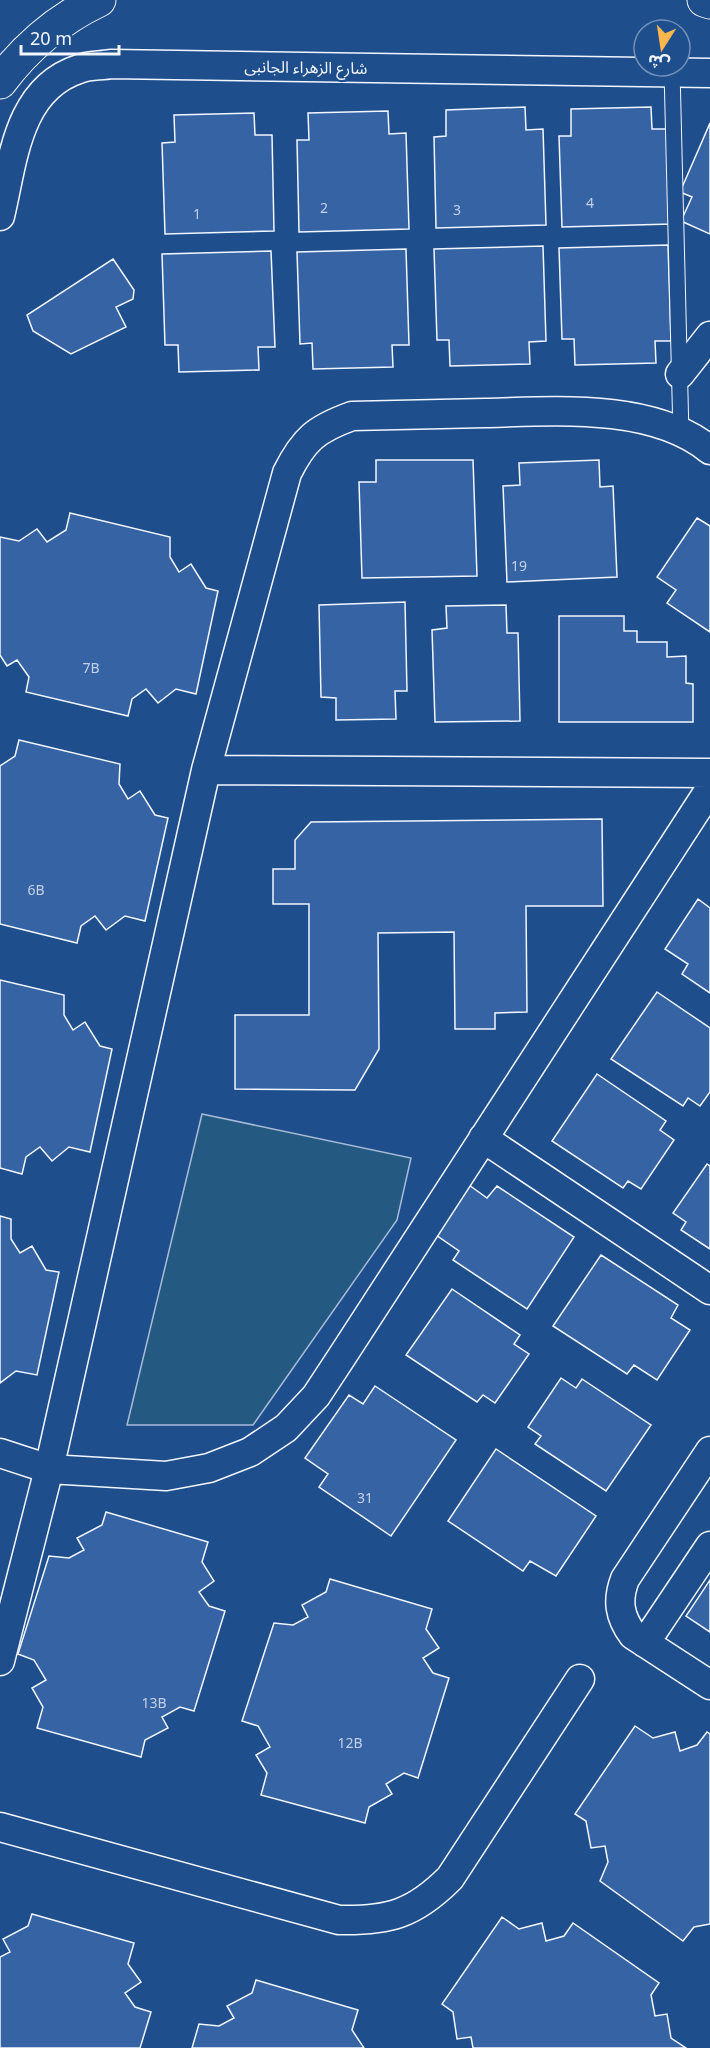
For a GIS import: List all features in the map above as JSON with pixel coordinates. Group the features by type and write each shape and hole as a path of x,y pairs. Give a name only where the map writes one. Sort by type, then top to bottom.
{"highway":[{"path":"0,82 37,41 65,19 99,0"},
{"path":"704,0 710,2"}],"street":[{"name":"شارع الزهراء الجانبى","path":"0,216 19,135 30,106 51,83 79,68 111,64 632,70"},
{"name":"شارع الزهراء الجانبى","path":"692,72 710,73"},
{"path":"680,374 710,336"},
{"path":"0,1660 50,1469 206,770 287,473 300,446 323,426 352,416 562,411 612,413 660,425 710,450"},
{"path":"206,770 710,773"},
{"path":"0,1453 50,1469 166,1476 209,1468 250,1452 286,1428 316,1396 710,789"},
{"path":"483,1138 710,1290"},
{"path":"710,1451 625,1579 620,1593 620,1608 624,1622 633,1635 710,1685"},
{"path":"645,1643 710,1546"},
{"path":"0,1827 339,1920 370,1920 400,1914 429,1900 450,1878 580,1679"}],"lane":[{"path":"672,78 681,435"}],"shaded area":[{"path":"202,1114 411,1158 397,1220 253,1425 127,1425"}],"building":[{"path":"525,107 526,130 543,129 546,225 436,228 434,137 446,136 446,110"},
{"path":"651,107 652,129 668,129 671,224 562,227 559,136 571,136 571,109"},
{"path":"388,111 389,134 406,133 409,229 299,232 297,140 309,140 308,113"},
{"path":"254,113 255,135 272,135 274,231 165,234 162,143 175,142 174,115"},
{"path":"710,123 710,234 681,221 692,197 680,192"},
{"path":"668,245 671,341 655,341 656,363 575,365 574,339 562,339 559,248"},
{"path":"543,246 546,341 529,342 530,364 450,366 449,340 437,340 434,249"},
{"path":"406,249 409,345 392,345 393,367 313,369 312,343 300,344 297,252"},
{"path":"271,251 275,347 258,347 259,370 179,372 178,345 165,345 162,254"},
{"path":"113,259 134,290 133,299 116,307 126,327 71,354 33,331 27,315"},
{"path":"376,460 473,460 477,576 362,578 359,482 376,482"},
{"path":"599,460 600,487 613,486 617,577 507,582 503,486 520,485 519,463"},
{"path":"70,513 170,537 170,557 179,572 191,564 206,588 218,591 196,694 176,689 158,703 146,689 132,699 128,716 26,692 29,677 17,660 7,666 0,655 0,537 19,541 37,529 47,542 66,530"},
{"path":"697,518 710,526 710,632 667,603 676,590 657,577"},
{"path":"405,602 407,691 395,691 396,719 336,720 336,698 321,697 319,605"},
{"path":"506,605 507,633 518,633 520,721 435,722 432,630 447,628 446,606"},
{"path":"559,616 624,616 624,631 637,631 637,642 667,642 667,657 686,656 686,683 693,684 693,722 559,722"},
{"path":"19,740 120,764 119,784 128,799 140,791 155,815 168,818 145,921 125,916 106,930 95,916 81,926 77,943 0,924 0,766 15,756"},
{"path":"602,819 603,906 526,906 527,1012 495,1013 495,1029 455,1029 454,932 378,933 379,1049 355,1090 235,1089 235,1015 309,1015 309,904 273,904 273,869 295,869 295,840 311,822"},
{"path":"698,899 710,908 710,993 682,974 688,964 665,949"},
{"path":"0,980 64,995 64,1015 73,1030 85,1022 100,1046 112,1049 90,1152 69,1147 52,1161 40,1147 26,1157 22,1174 0,1168"},
{"path":"657,992 710,1028 710,1092 700,1106 688,1098 683,1106 611,1059"},
{"path":"597,1074 666,1121 660,1130 674,1140 641,1189 628,1181 623,1188 552,1141"},
{"path":"707,1164 710,1166 710,1249 681,1230 686,1222 673,1213"},
{"path":"469,1185 487,1198 497,1186 574,1237 527,1309 453,1260 459,1251 436,1235"},
{"path":"0,1216 11,1219 11,1239 20,1253 32,1246 46,1270 59,1272 37,1375 16,1371 0,1383"},
{"path":"601,1255 678,1305 671,1318 690,1330 657,1380 634,1365 627,1374 553,1326"},
{"path":"452,1289 520,1335 514,1344 529,1354 495,1403 483,1395 477,1402 406,1355"},
{"path":"561,1378 576,1388 582,1379 651,1425 606,1491 535,1444 541,1436 528,1427"},
{"path":"375,1386 456,1440 391,1536 319,1487 328,1474 305,1458 349,1395 363,1404"},
{"path":"496,1449 596,1516 556,1576 530,1561 523,1571 448,1521"},
{"path":"106,1512 208,1542 202,1562 214,1581 199,1592 209,1606 225,1611 194,1711 180,1707 162,1717 168,1728 145,1740 141,1757 37,1728 43,1707 32,1688 46,1680 34,1660 18,1654 49,1556 69,1558 84,1550 77,1538 102,1525"},
{"path":"330,1579 432,1609 426,1629 439,1648 423,1658 433,1673 449,1678 418,1778 404,1773 386,1784 392,1794 369,1807 365,1823 261,1795 267,1773 256,1755 270,1747 258,1726 242,1721 274,1623 293,1625 308,1617 302,1605 326,1592"},
{"path":"710,1580 710,1632 686,1616"},
{"path":"635,1726 653,1738 675,1732 680,1751 697,1745 707,1732 710,1734 710,1924 694,1927 683,1941 600,1881 608,1862 605,1846 591,1848 586,1821 575,1814"},
{"path":"32,1914 134,1943 128,1964 141,1982 125,1993 135,2007 151,2012 140,2048 0,2048 0,1957 10,1952 3,1939 28,1926"},
{"path":"502,1917 519,1929 542,1923 546,1941 564,1936 573,1923 659,1983 651,1995 655,2016 667,2014 671,2038 686,2048 473,2048 471,2037 457,2039 453,2012 442,2004"},
{"path":"256,1980 358,2010 352,2030 364,2048 192,2048 199,2024 219,2026 234,2018 227,2006 252,1993"}]}
